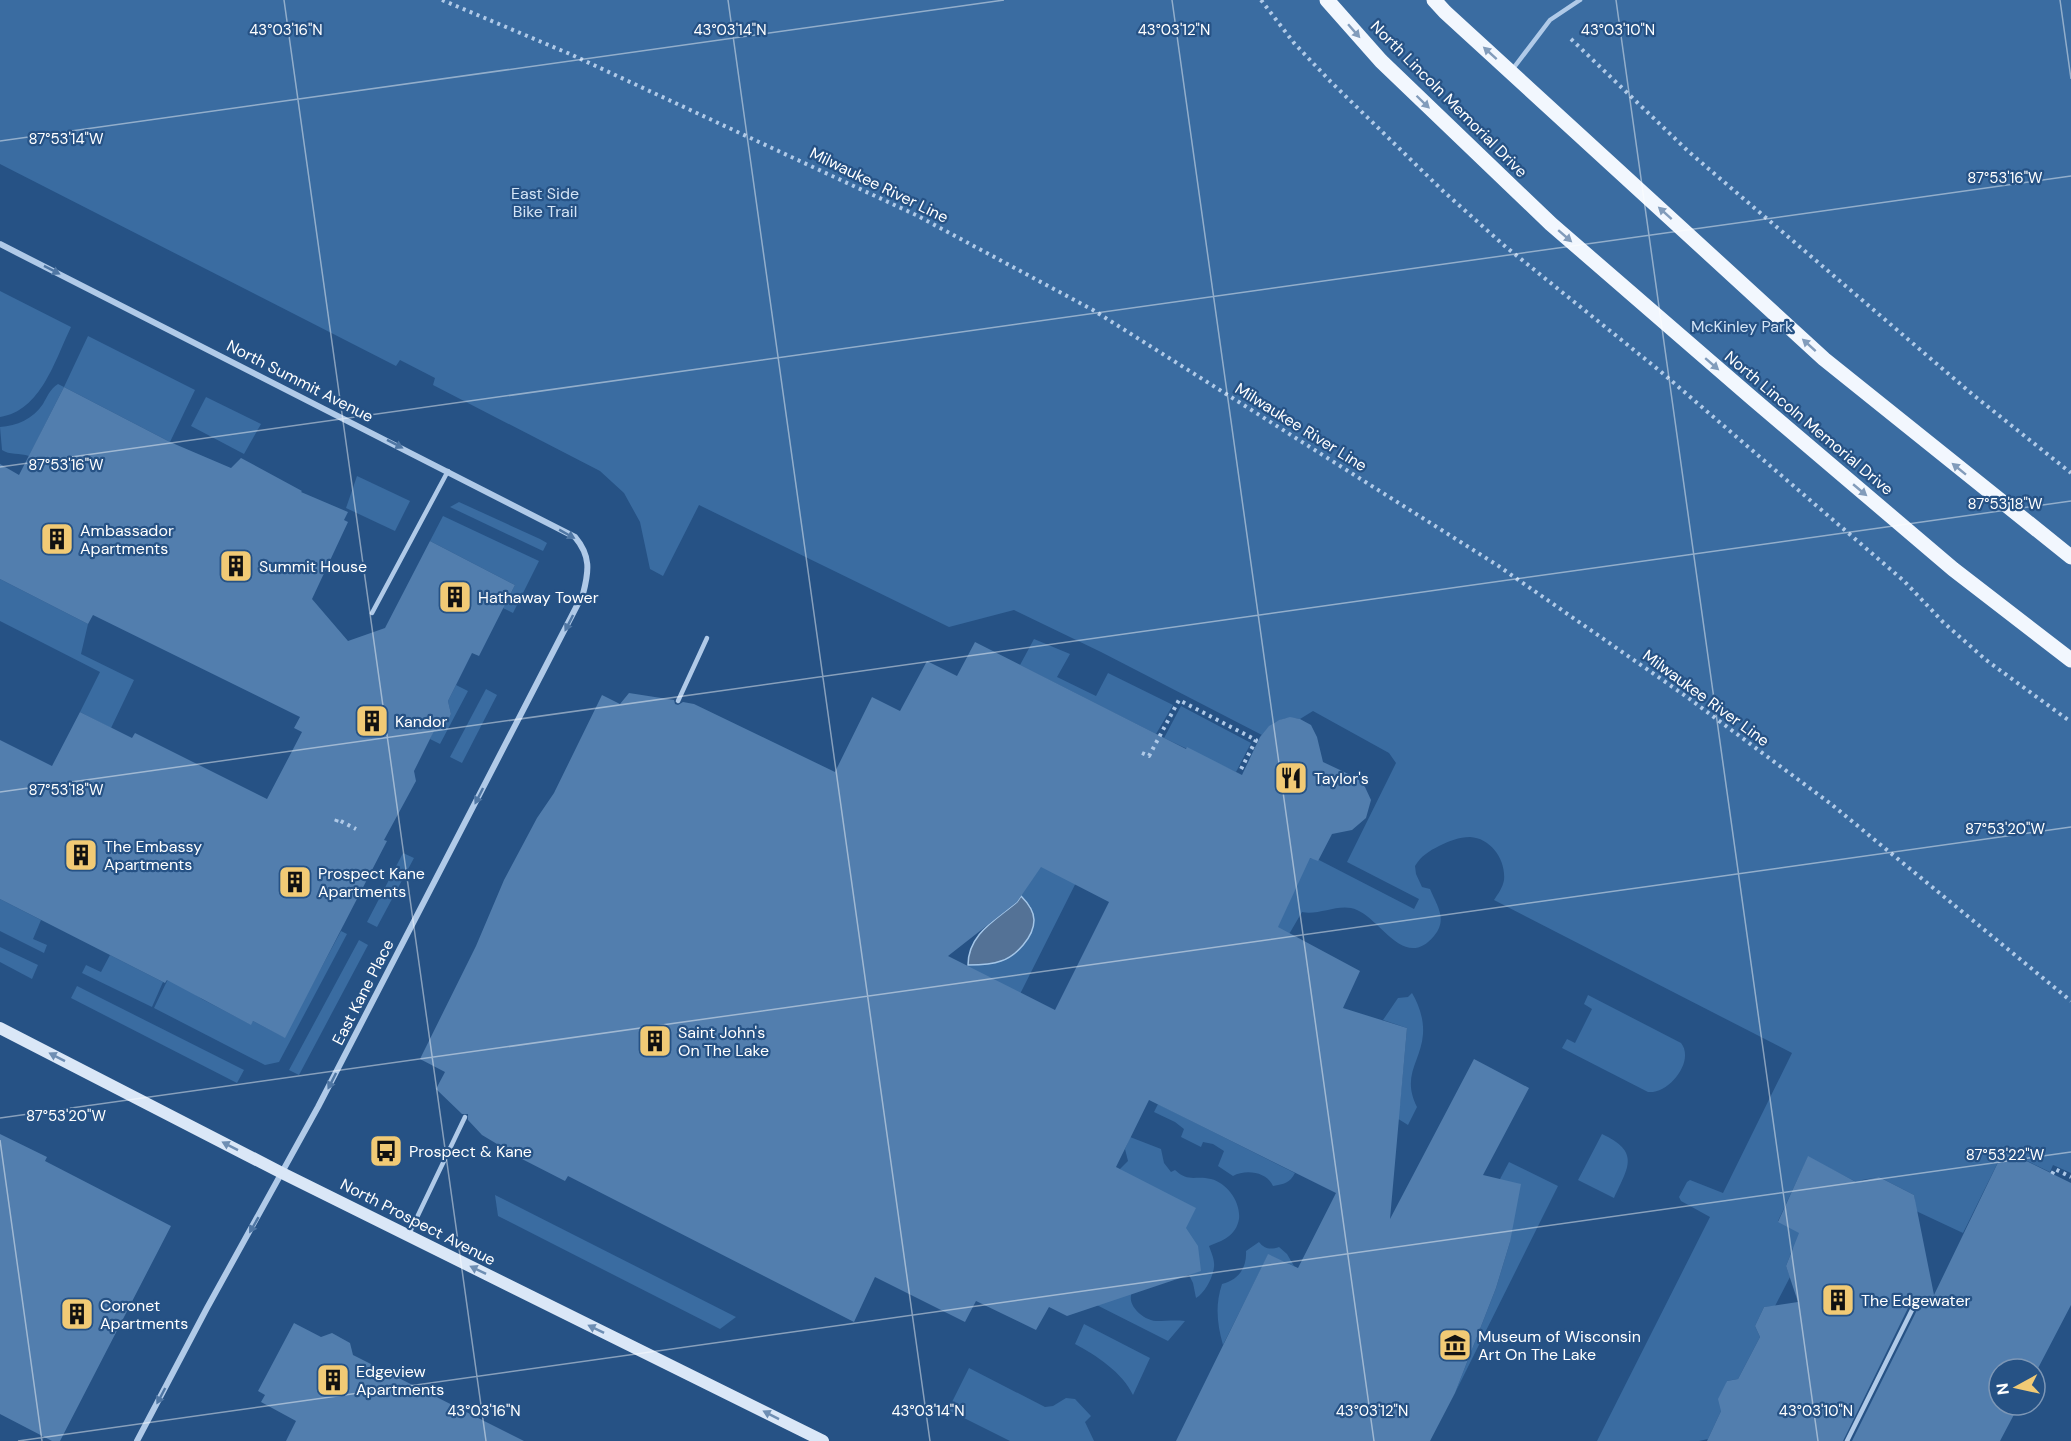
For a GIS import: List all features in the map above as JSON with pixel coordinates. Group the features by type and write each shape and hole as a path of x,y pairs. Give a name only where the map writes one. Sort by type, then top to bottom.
{"main road":[{"name":"North Lincoln Memorial Drive","path":"1327,0 1376,56 1551,224 1953,569 2071,660"},
{"path":"1434,0 1824,359 2071,557"},
{"name":"North Prospect Avenue","path":"0,1028 282,1173 823,1441"}],"street":[{"name":"North Summit Avenue","path":"0,244 575,537 584,548"},
{"name":"East Kane Place","path":"137,1441 207,1308 318,1107 584,594 588,578 588,563 584,548"}],"lane":[{"path":"1511,72 1551,20 1580,0"},
{"path":"372,613 448,471"},
{"path":"678,701 707,638"},
{"path":"408,1236 465,1117"},
{"path":"1847,1441 1912,1310"}],"path":[{"name":"Milwaukee River Line","path":"442,0 570,54 916,215 1093,310 1497,565 1686,698 1831,804 2071,1001"},
{"path":"1261,0 1294,43 1330,81 1443,191 1506,247 1660,371 1904,581 1943,622 1986,660 2071,722"},
{"path":"1551,20 1689,152 1972,394 2071,473"},
{"path":"1142,753 1149,756 1179,700 1256,740 1239,773"},
{"path":"336,822 337,819 356,829"},
{"path":"2052,1174 2055,1169 2071,1177"}],"green space":[{"path":"0,0 2071,0 2071,1173 2053,1165 2050,1172 2004,1150 1963,1233 1916,1211 1914,1195 1879,1177 1862,1180 1860,1184 1808,1157 1778,1221 1810,1238 1805,1246 1793,1248 1786,1266 1790,1277 1775,1306 1764,1307 1755,1326 1760,1337 1738,1379 1727,1381 1721,1411 1708,1439 1699,1441 1597,1441 1710,1217 1681,1201 1679,1197 1690,1180 1723,1193 1792,1053 1494,900 1503,883 1504,872 1496,851 1478,838 1462,838 1447,842 1426,854 1415,866 1422,887 1430,889 1441,918 1434,936 1423,945 1413,948 1403,946 1366,915 1350,908 1302,912 1288,936 1276,930 1309,858 1319,860 1414,909 1419,899 1347,862 1396,763 1389,753 1313,711 1300,719 1288,718 1278,721 1262,735 1014,610 949,627 699,505 663,576 650,569 640,522 624,493 600,471 433,385 435,378 400,360 396,366 0,164"},
{"path":"0,291 71,327 45,382 36,395 14,413 0,417"},
{"path":"88,336 195,390 170,442 64,387"},
{"path":"58,384 64,387 29,456 2,450 0,427 29,418 39,409 55,386"},
{"path":"206,397 261,424 244,454 191,426"},
{"path":"357,476 410,501 395,531 346,508"},
{"path":"459,502 547,543 543,551 450,507"},
{"path":"443,516 539,561 513,613 503,608 515,585 430,541"},
{"path":"0,579 88,624 81,654 134,680 111,728 80,712 100,672 0,621"},
{"path":"1034,639 1070,654 1057,677 1096,696 1108,673 1173,705 1156,734 1020,665"},
{"path":"456,685 468,691 440,744 430,739 433,731 444,728 451,714 448,701"},
{"path":"486,689 497,695 462,763 450,757"},
{"path":"1181,706 1251,743 1236,772 1164,738"},
{"path":"1103,829 1012,1010 971,981 968,965 978,965 1031,907 1021,896 1035,863"},
{"path":"403,853 414,858 377,927 367,922"},
{"path":"0,899 41,920 33,939 47,945 44,953 0,931"},
{"path":"341,931 347,934 279,1062 265,1065 154,1008 169,977 202,999 250,1024 253,1021 284,1037"},
{"path":"359,940 368,945 299,1075 289,1070"},
{"path":"0,947 38,965 32,979 0,962"},
{"path":"110,955 163,982 152,1007 82,973 86,965 101,972"},
{"path":"77,986 244,1070 237,1083 71,998"},
{"path":"1412,993 1421,1012 1423,1034 1411,1077 1417,1107 1408,1125 1392,1115 1400,1104 1407,1028 1383,1020 1398,998 1408,997"},
{"path":"1588,995 1681,1043 1685,1050 1683,1067 1672,1082 1664,1088 1648,1092 1562,1048 1567,1039 1575,1043 1592,1009 1584,1004"},
{"path":"1158,1104 1295,1173 1286,1182 1273,1186 1270,1181 1256,1173 1233,1176 1218,1166 1224,1151 1213,1144 1203,1142 1201,1147 1181,1137 1184,1129 1154,1112"},
{"path":"1602,1134 1622,1147 1628,1161 1624,1177 1614,1198 1578,1180"},
{"path":"1130,1137 1161,1149 1164,1163 1171,1172 1175,1170 1188,1178 1217,1181 1232,1194 1238,1206 1239,1219 1235,1230 1228,1237 1209,1246 1214,1262 1213,1271 1205,1289 1196,1298 1189,1275 1120,1169 1128,1161 1125,1149"},
{"path":"1509,1162 1558,1186 1455,1393 1496,1288 1510,1242 1500,1179"},
{"path":"495,1195 736,1317 720,1329 498,1216"},
{"path":"1259,1242 1268,1248 1279,1247 1287,1254 1294,1266 1268,1255 1223,1345 1218,1314 1218,1299 1222,1284 1241,1272 1246,1251"},
{"path":"1059,1286 1132,1292 1131,1302 1146,1318 1156,1321 1185,1321 1168,1341"},
{"path":"1084,1324 1150,1358 1133,1395 1116,1372 1075,1344"},
{"path":"969,1368 1045,1407 1053,1406 1066,1398 1075,1399 1091,1416 1085,1422 1094,1441 1010,1441 948,1410"}],"shaded area":[{"path":"1021,896 1034,916 1028,939 1012,955 1001,961 968,965 969,954 978,936"}],"building":[{"path":"64,387 170,442 231,468 241,458 301,492 348,512 344,520 348,522 312,599 348,641 385,628 430,541 515,585 479,656 472,653 448,701 451,714 444,729 434,731 414,771 416,781 384,840 387,841 285,1038 253,1021 251,1025 167,980 165,983 0,899 0,740 52,766 80,712 132,738 135,733 267,799 302,732 294,728 300,717 93,615 88,624 0,579 0,464 19,475"},
{"name":"Saint John's On The Lake","path":"975,642 1242,775 1260,737 1269,726 1290,717 1300,719 1311,725 1317,737 1323,762 1357,778 1365,787 1371,800 1366,818 1352,830 1332,834 1318,861 1310,858 1278,927 1360,971 1343,1008 1407,1028 1390,1219 1474,1059 1529,1088 1483,1175 1521,1184 1510,1242 1496,1288 1455,1393 1430,1441 1176,1441 1268,1254 1298,1268 1336,1193 1149,1100 1116,1167 1196,1208 1186,1228 1198,1246 1201,1271 1067,1316 1049,1307 1036,1330 976,1301 965,1322 875,1277 854,1322 568,1176 565,1181 522,1159 482,1135 468,1120 468,1114 462,1114 436,1089 445,1072 420,1059 476,946 504,880 537,818 554,793 602,695 620,704 629,693 674,700 678,705 683,702 694,704 835,772 872,697 900,711 927,661 957,676","holes":["1041,867 1109,902 1055,1010 948,956 1017,902"]},
{"name":"Coronet Apartments","path":"0,1134 47,1157 45,1161 171,1226 60,1441 52,1441 0,1414"},
{"path":"2004,1150 2071,1183 2071,1305 2044,1357 1987,1357 1987,1417 2013,1417 2000,1441 1852,1441 1916,1312 1916,1308 1912,1306 1908,1308 1843,1441 1707,1441 1721,1411 1718,1399 1727,1381 1738,1379 1760,1337 1755,1326 1764,1307 1798,1302 1786,1266 1799,1233 1778,1222 1808,1156 1856,1182 1879,1177 1914,1195 1934,1295"},
{"name":"Edgeview Apartments","path":"294,1323 321,1337 332,1333 350,1343 353,1355 524,1441 286,1441 296,1421 261,1402 265,1395 258,1391"}],"place":[{"name":"Ambassador Apartments","path":"57,539"},
{"name":"Summit House","path":"236,566"},
{"name":"Hathaway Tower","path":"455,597"},
{"name":"Kandor","path":"372,721"},
{"name":"Taylor's","path":"1291,778"},
{"name":"The Embassy Apartments","path":"81,855"},
{"name":"Prospect Kane Apartments","path":"295,882"},
{"name":"Saint John's On The Lake","path":"655,1041"},
{"name":"Prospect & Kane","path":"386,1151"},
{"name":"The Edgewater","path":"1838,1300"},
{"name":"Coronet Apartments","path":"77,1314"},
{"name":"Museum of Wisconsin Art On The Lake","path":"1455,1345"},
{"name":"Edgeview Apartments","path":"333,1380"}],"park label":[{"name":"East Side Bike Trail","path":"545,202"},
{"name":"McKinley Park","path":"1742,326"}]}
